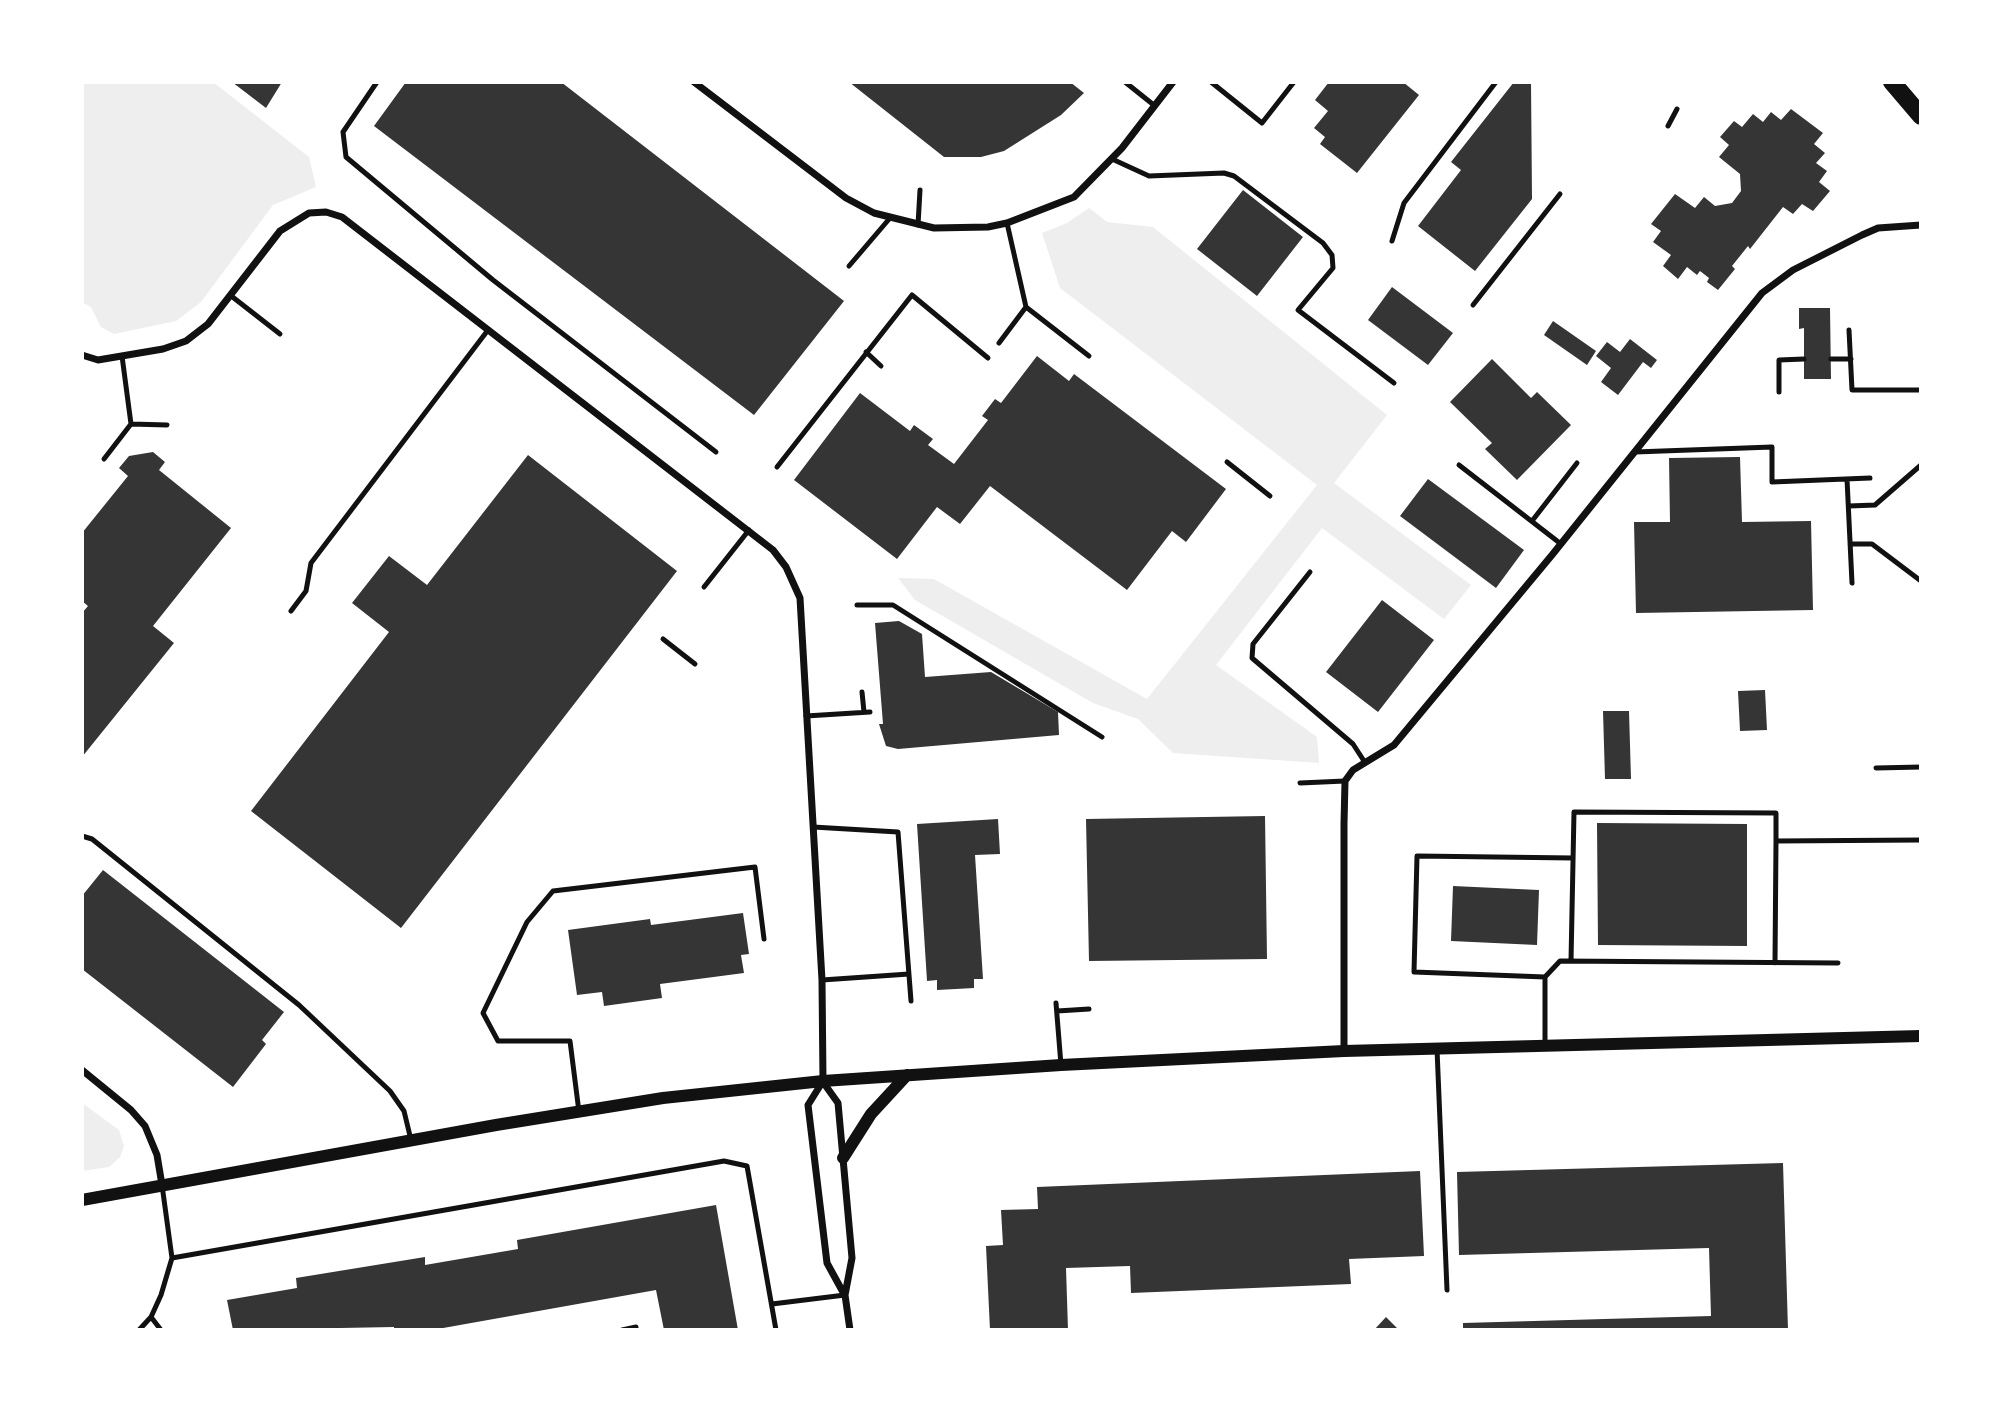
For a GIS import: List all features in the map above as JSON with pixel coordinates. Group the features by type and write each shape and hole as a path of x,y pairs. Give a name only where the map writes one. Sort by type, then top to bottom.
{"main road":[{"path":"1892,82 1921,116"}],"street":[{"path":"694,82 846,198 890,218 934,228 974,228 1007,223 1074,197 1112,159 1173,82"},
{"path":"82,355 98,360 163,349 186,341 208,324 280,230 309,213 326,212 342,217 773,550 786,567 800,598 822,980 823,1081 808,1105 827,1262 845,1295"},
{"path":"1344,1051 1345,781 1364,761 1394,745 1635,453 1749,307 1775,281 1878,228 1921,225"},
{"path":"82,1200 411,1140 663,1098 823,1081 1060,1065 1344,1051 1921,1036"},
{"path":"82,1070 131,1110 145,1126 157,1155 162,1185"},
{"path":"843,1158 871,1114 907,1075"},
{"path":"823,1081 838,1103 852,1258 845,1295 849,1330"}],"lane":[{"path":"377,82 343,132 346,157 493,280 716,452"},
{"path":"1125,82 1155,106"},
{"path":"1211,82 1262,123 1294,82"},
{"path":"1392,241 1404,203 1496,82"},
{"path":"1668,126 1677,109"},
{"path":"1112,159 1149,176 1224,173 1234,176 1323,243 1332,255 1333,268 1298,310 1394,383"},
{"path":"918,225 920,190"},
{"path":"1473,305 1560,194"},
{"path":"849,266 890,218"},
{"path":"1007,223 1026,307 1088,356"},
{"path":"230,295 280,334"},
{"path":"777,467 912,295 988,358"},
{"path":"999,343 1026,307"},
{"path":"291,611 306,591 311,563 488,330"},
{"path":"1849,330 1852,390 1921,390"},
{"path":"866,352 881,366"},
{"path":"104,459 131,424 122,356"},
{"path":"1779,392 1779,360 1804,359"},
{"path":"1830,359 1851,359"},
{"path":"131,424 167,425"},
{"path":"1635,453 1772,447 1772,482 1870,478"},
{"path":"1227,462 1270,496"},
{"path":"1532,521 1577,463"},
{"path":"1460,465 1561,544"},
{"path":"1849,506 1875,505 1921,465"},
{"path":"1847,479 1852,583"},
{"path":"704,587 749,530"},
{"path":"1850,544 1872,544 1921,582"},
{"path":"1310,572 1253,644 1252,658 1353,744 1364,761"},
{"path":"857,605 893,605 1102,737"},
{"path":"663,639 695,664"},
{"path":"806,716 867,712 862,692"},
{"path":"1876,768 1921,767"},
{"path":"1300,782 1345,781"},
{"path":"1571,961 1574,812 1776,813 1775,963"},
{"path":"813,827 898,832 911,1001"},
{"path":"82,836 92,839 299,1004 390,1091 404,1111 411,1140"},
{"path":"1776,841 1921,840"},
{"path":"1545,977 1414,972 1418,856 1573,858"},
{"path":"579,1112 570,1041 498,1041 483,1013 527,922 553,891 755,867 764,939"},
{"path":"1545,1045 1545,977 1554,965 1571,961 1838,963"},
{"path":"822,980 909,974"},
{"path":"1056,1003 1060,1065"},
{"path":"1057,1011 1089,1009"},
{"path":"1437,1049 1447,1290"},
{"path":"172,1258 724,1161 747,1166 776,1330"},
{"path":"139,1330 151,1317 168,1277 172,1258 162,1185"},
{"path":"772,1304 845,1295"},
{"path":"151,1317 161,1330"},
{"path":"622,1330 636,1327"}],"shaded area":[{"path":"82,82 213,82 309,157 316,187 273,205 201,302 176,321 114,334 101,327 91,307 82,302"},
{"path":"1089,208 1107,222 1153,227 1387,415 1334,483 1471,585 1444,619 1322,528 1216,665 1317,737 1319,763 1173,753 1138,719 1093,703 915,600 898,578 934,579 1147,699 1317,485 1060,288 1042,233 1067,223"},
{"path":"82,1103 119,1130 124,1146 120,1157 109,1167 82,1171"}],"building":[{"path":"232,82 282,82 266,108"},
{"path":"406,82 561,82 844,301 754,415 374,126"},
{"path":"849,82 1070,82 1084,93 1061,115 1004,151 981,157 944,157"},
{"path":"1329,82 1403,82 1419,95 1357,173 1320,144 1325,137 1314,128 1328,111 1315,100"},
{"path":"1514,82 1531,82 1532,199 1475,271 1418,226 1461,170 1451,162"},
{"path":"1791,109 1823,133 1814,144 1825,153 1816,163 1827,171 1819,182 1830,191 1813,211 1802,204 1793,214 1783,207 1750,249 1748,246 1732,266 1735,269 1718,290 1707,282 1709,278 1700,271 1697,275 1687,267 1678,279 1663,266 1671,255 1653,242 1661,231 1651,224 1675,194 1695,208 1704,197 1715,206 1732,203 1741,191 1740,174 1719,157 1729,145 1720,137 1734,121 1742,127 1753,114 1763,122 1771,112 1781,120"},
{"path":"1243,190 1303,237 1257,296 1197,249"},
{"path":"1392,287 1453,333 1428,365 1368,320"},
{"path":"1799,308 1830,308 1831,379 1804,379 1804,328 1799,329"},
{"path":"1553,321 1596,351 1587,365 1544,335"},
{"path":"1630,339 1657,360 1651,368 1643,362 1618,395 1601,382 1611,368 1596,356 1607,342 1620,352"},
{"path":"1037,356 1069,381 1074,374 1226,489 1186,542 1172,531 1127,590 990,486 960,524 937,507 897,559 794,480 860,393 910,431 914,425 933,439 928,445 954,464 988,420 982,416 995,399 1001,403"},
{"path":"1492,359 1531,398 1537,392 1571,425 1517,480 1485,449 1492,443 1450,402"},
{"path":"153,452 165,462 159,470 231,528 153,626 174,643 82,757 82,613 88,606 82,601 82,533 128,476 119,468 129,456"},
{"path":"528,455 677,571 401,928 251,811 389,632 352,603 389,556 427,585"},
{"path":"1740,457 1742,522 1811,521 1813,610 1636,613 1634,522 1670,522 1669,458"},
{"path":"1428,479 1524,550 1496,588 1400,516"},
{"path":"1382,600 1434,640 1378,712 1326,672"},
{"path":"899,621 922,634 925,677 991,672 1058,712 1059,735 898,749 886,746 879,724 883,724 875,623"},
{"path":"1765,690 1767,730 1740,731 1738,691"},
{"path":"1603,711 1629,711 1631,779 1605,779"},
{"path":"1265,816 1267,959 1089,961 1086,819"},
{"path":"998,819 1000,854 975,855 983,979 974,979 974,988 937,990 937,980 927,981 917,824"},
{"path":"1597,823 1747,824 1747,946 1598,945"},
{"path":"103,870 284,1012 262,1040 266,1044 233,1087 82,969 82,896"},
{"path":"1453,886 1539,890 1537,945 1451,941"},
{"path":"743,913 749,954 741,955 744,973 660,984 662,998 604,1006 602,992 577,995 568,930 650,919 651,925"},
{"path":"1783,1163 1788,1330 1463,1330 1463,1323 1711,1316 1709,1248 1459,1255 1457,1172"},
{"path":"1420,1171 1424,1256 1349,1259 1351,1284 1131,1293 1130,1266 1066,1268 1068,1330 990,1330 986,1246 1003,1245 1001,1210 1038,1209 1037,1187"},
{"path":"716,1205 738,1330 664,1330 656,1290 432,1330 394,1330 394,1327 233,1330 227,1300 297,1288 296,1278 425,1257 425,1265 518,1249 517,1240"},
{"path":"1386,1317 1399,1330 1374,1330"}]}
